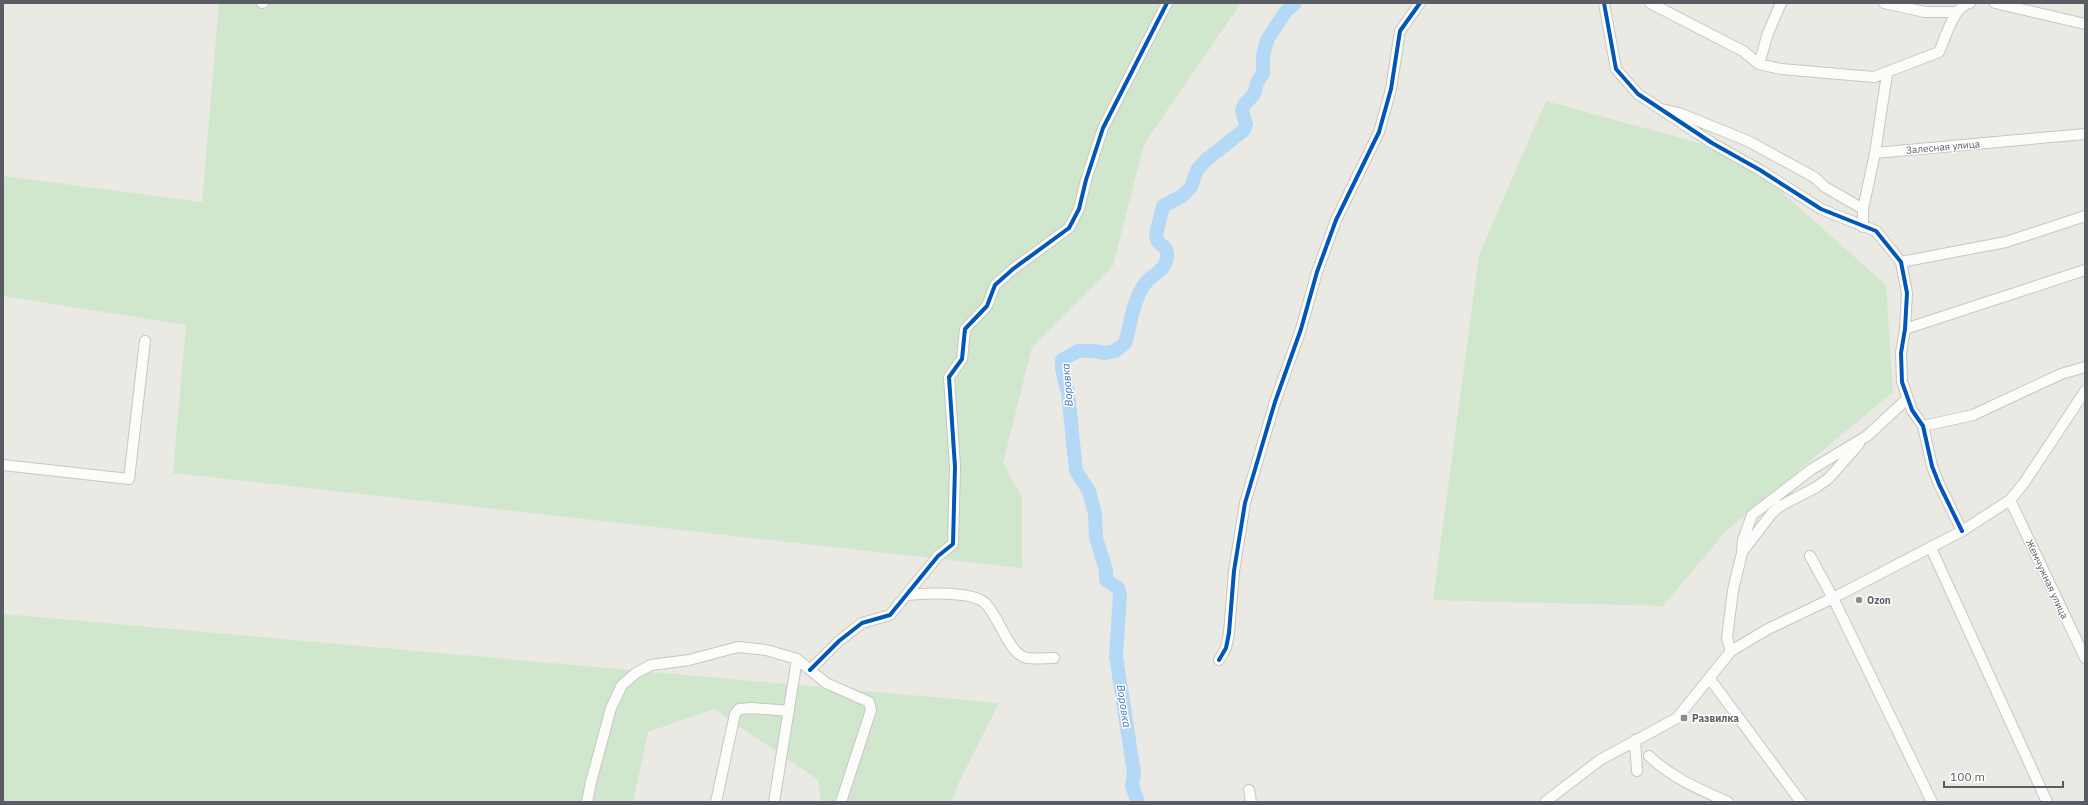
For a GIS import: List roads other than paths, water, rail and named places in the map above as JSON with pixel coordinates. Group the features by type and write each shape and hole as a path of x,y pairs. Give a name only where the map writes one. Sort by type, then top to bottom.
{"street":[{"path":"810,670 839,641 862,623 890,615 938,556 953,544 956,467 949,377 962,359 965,329 987,306 995,285 1013,269 1069,228 1079,209 1086,180 1103,128 1167,3"},
{"path":"1219,660 1226,648 1229,634 1234,571 1245,503 1275,402 1302,329 1316,272 1336,220 1379,132 1391,88 1400,31 1420,3"},
{"path":"1604,3 1616,70 1638,94 1712,143 1760,170 1821,209 1876,231 1901,262 1907,293 1901,371 1907,399 1912,410 1923,426 1932,466 1962,531"},
{"path":"1650,3 1743,51 1759,64 1781,70 1869,78 1887,74 1939,52 1957,12 1966,4 1970,3"},
{"path":"1759,64 1768,33 1781,3"},
{"path":"1884,3 1925,12 1957,12"},
{"path":"1995,3 2085,24"},
{"path":"1863,227 1863,209 1875,153 1887,74"},
{"path":"1660,109 1679,112 1748,141 1814,177 1825,187 1863,209"},
{"name":"Залесная улица","path":"1875,153 2085,134"},
{"path":"1901,262 2006,242 2085,216"},
{"path":"1905,329 2085,270"},
{"path":"3,465 129,479 145,341"},
{"path":"1923,426 1973,415 2060,374 2085,367"},
{"path":"1545,802 1600,760 1677,718 1710,679 1731,651 1768,629 1833,598 1962,531 2010,500 2024,482 2085,392"},
{"path":"1780,506 1815,488 1829,478 1867,436 1907,399"},
{"path":"1731,651 1727,638 1733,590 1742,553 1743,540 1752,515 1796,480 1837,453 1867,436"},
{"path":"1742,553 1761,526 1780,506 1796,480"},
{"name":"Жемчужная улица","path":"2010,500 2085,658"},
{"path":"1930,548 2047,802"},
{"path":"1810,556 1833,598 1932,802"},
{"path":"907,595 923,593 962,594 985,602 1002,626 1012,648 1025,658 1054,658"},
{"path":"587,802 611,708 622,685 636,673 651,665 689,660 738,647 766,650 797,659 826,683 869,702 871,710 841,802"},
{"path":"774,802 797,659"},
{"path":"1710,679 1801,802"},
{"path":"716,802 735,714 739,709 752,708 789,711"},
{"path":"1635,740 1637,771"},
{"path":"1648,756 1664,771 1684,783 1728,802"},
{"path":"1249,790 1250,802"}],"waterway":[{"name":"Воровка","path":"1138,802 1132,786 1134,773 1116,656 1120,594 1118,588 1106,580 1106,570 1096,538 1095,514 1089,491 1076,471 1068,393 1062,369 1062,360 1078,351 1105,353 1115,351 1125,343 1134,306 1140,292 1147,281 1162,269 1167,260 1166,250 1158,242 1156,235 1163,206 1182,196 1191,187 1197,170 1206,160 1244,130 1246,124 1242,111 1244,105 1254,94 1257,83 1263,73 1263,56 1267,40 1286,11 1295,3"}],"place":[{"name":"Ozon","path":"1859,600"},
{"name":"Развилка","path":"1684,718"}]}
